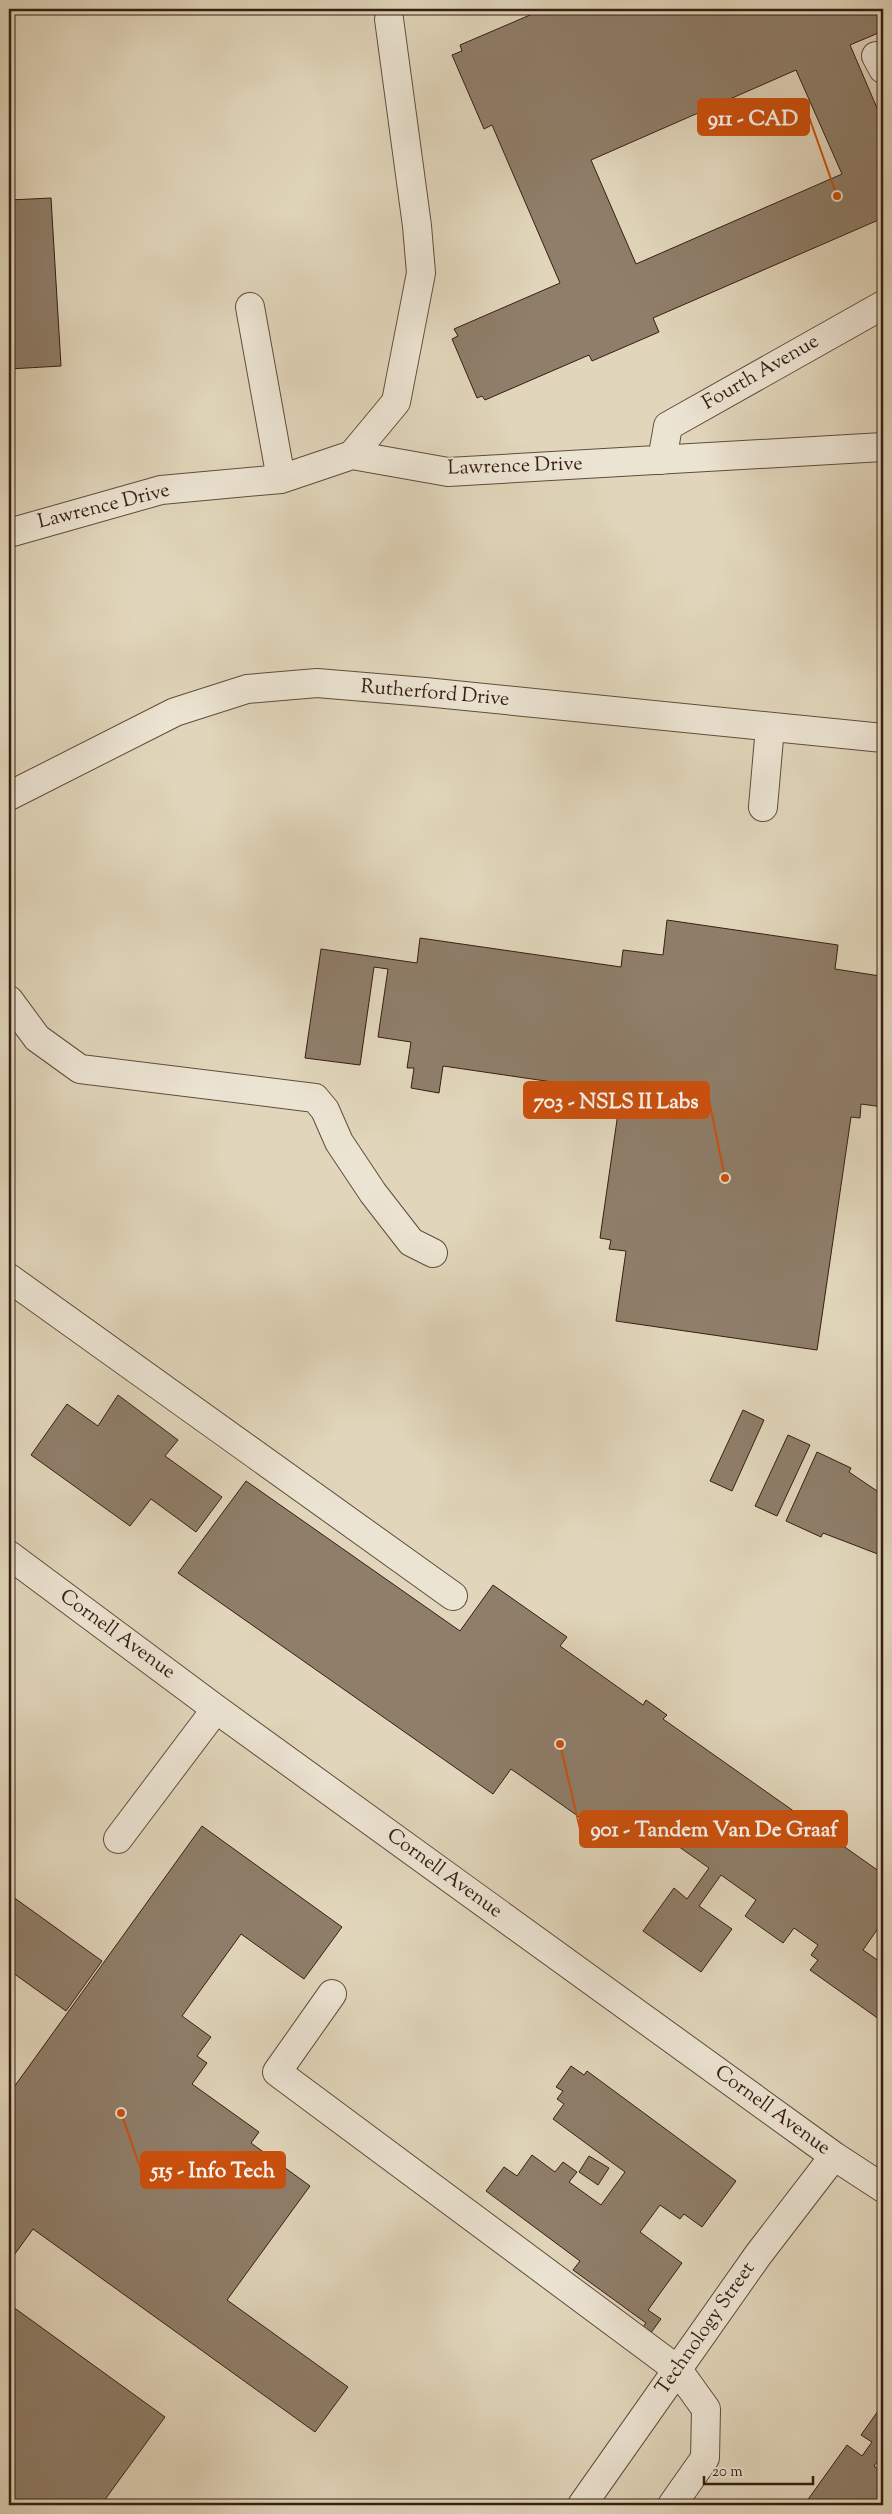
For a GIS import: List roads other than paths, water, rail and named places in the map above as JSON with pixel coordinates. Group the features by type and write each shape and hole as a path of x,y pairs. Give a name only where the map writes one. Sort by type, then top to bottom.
{"street":[{"path":"352,455 396,402 421,273 417,226 389,19"},
{"name":"Fourth Avenue","path":"662,460 668,426 883,305"},
{"path":"250,307 281,479"},
{"name":"Lawrence Drive","path":"9,533 161,490 281,479 352,455 448,472 883,447"},
{"name":"Rutherford Drive","path":"9,796 175,712 247,689 317,683 883,738"},
{"path":"763,807 770,727"},
{"path":"9,1000 37,1038 80,1069 315,1098 324,1110 339,1142 373,1194 411,1242 433,1253"},
{"path":"9,1278 453,1596"},
{"name":"Cornell Avenue","path":"9,1555 216,1708 834,2156 883,2188"},
{"path":"118,1839 216,1708"},
{"path":"332,1994 277,2072 678,2370 706,2409 704,2458 672,2505"},
{"name":"Technology Street","path":"582,2505 758,2255 834,2156"}],"place":[{"name":"911 - CAD","path":"837,196"},
{"name":"703 - NSLS II Labs","path":"725,1178"},
{"name":"901 - Tandem Van De Graaf","path":"560,1744"},
{"name":"515 - Info Tech","path":"121,2113"}]}
